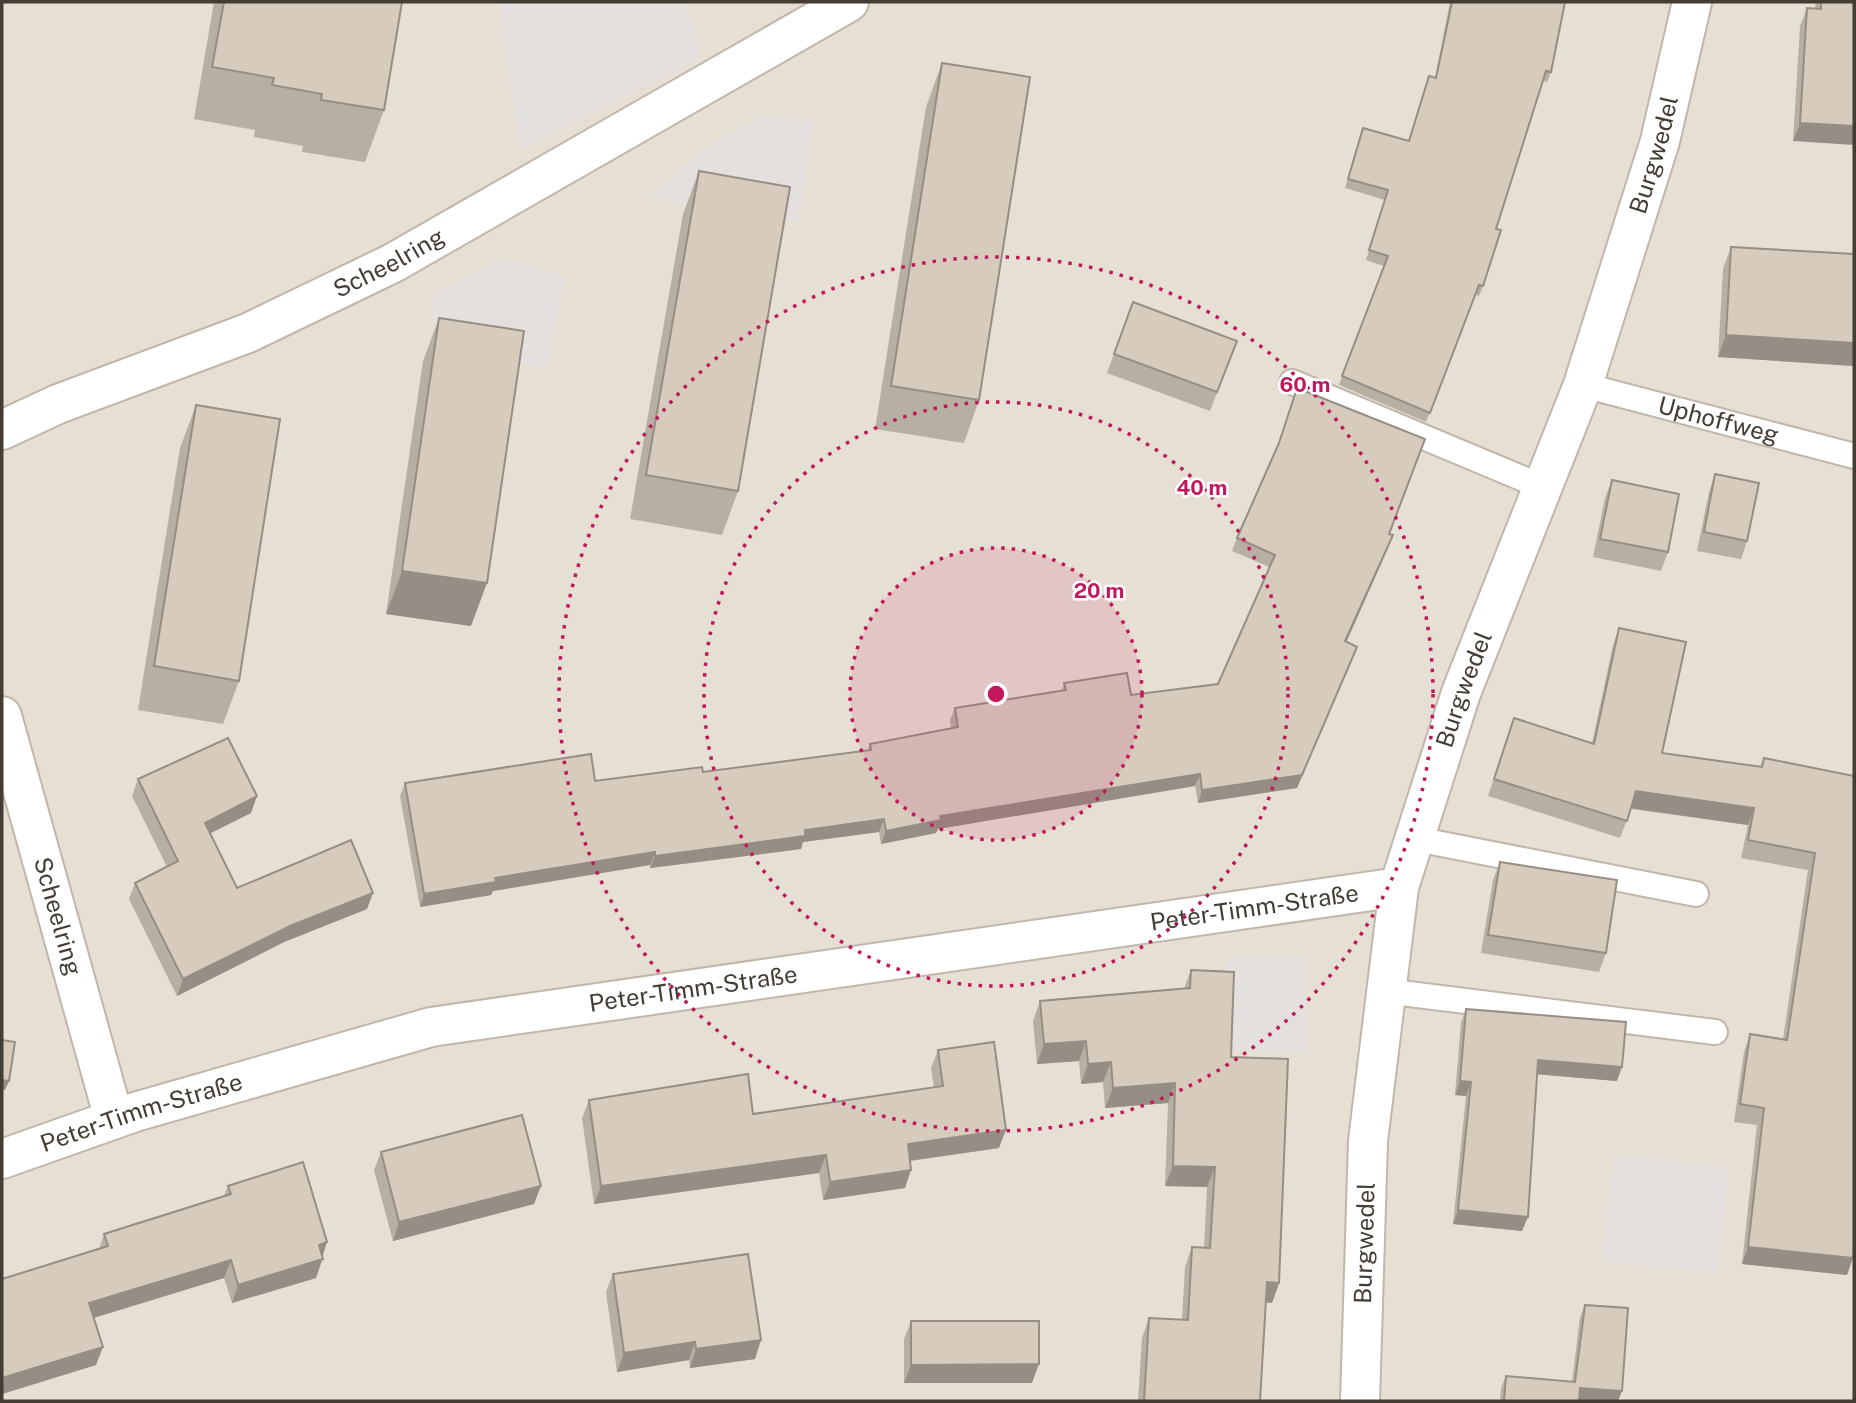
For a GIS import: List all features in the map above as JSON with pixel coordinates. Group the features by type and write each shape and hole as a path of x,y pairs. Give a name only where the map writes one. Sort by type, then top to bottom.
{"street":[{"name":"Scheelring","path":"754,54 790,2"},
{"name":"Scheelring","path":"2,430 58,404 247,332 393,263 849,2"},
{"name":"Burgwedel","path":"1360,1401 1368,1141 1399,887 1461,693 1583,384 1660,141 1692,2"},
{"name":"Scheelring","path":"2,716 114,1119"},
{"name":"Peter-Timm-Straße","path":"2,1159 114,1119 431,1027 1399,887"}],"lane":[{"path":"1292,382 1543,487"},
{"name":"Uphoffweg","path":"1583,384 1854,456"},
{"path":"1416,839 1696,894"},
{"path":"1385,991 1715,1032"}],"shaded area":[{"path":"2,2 1854,2 1854,1401 2,1401"},
{"path":"499,2 686,2 701,58 520,149"},
{"path":"763,115 813,121 799,222 646,197 714,142"},
{"path":"502,257 565,276 546,369 434,346 431,296"},
{"path":"1304,954 1307,1052 1232,1050 1227,958"},
{"path":"1614,1154 1729,1167 1717,1274 1602,1261"}],"building":[{"path":"224,2 402,2 384,110 321,100 322,94 272,85 274,78 212,67"},
{"path":"1452,2 1565,2 1551,72 1546,71 1496,229 1501,230 1483,286 1479,285 1430,413 1342,376 1388,256 1369,250 1388,190 1348,179 1363,128 1409,141 1429,76 1436,78"},
{"path":"1821,2 1854,2 1854,126 1800,123 1807,8 1821,9"},
{"path":"942,63 1030,77 979,400 891,386"},
{"path":"699,171 790,187 738,491 646,475"},
{"path":"1731,247 1854,254 1854,343 1726,335"},
{"path":"1133,302 1237,341 1217,392 1114,354"},
{"path":"439,318 524,331 487,583 402,571"},
{"path":"1297,388 1425,439 1389,534 1393,535 1345,641 1357,647 1302,775 1202,790 1200,774 940,816 941,820 886,831 884,819 805,830 805,836 655,856 655,852 495,878 496,882 424,894 405,783 591,754 595,781 702,767 703,772 871,750 870,744 958,727 955,708 1066,690 1064,683 1127,673 1131,695 1218,684 1275,555 1237,538 1279,443"},
{"path":"196,405 280,419 239,681 154,666"},
{"path":"1715,474 1759,483 1747,541 1704,532"},
{"path":"1612,480 1679,494 1668,552 1600,539"},
{"path":"1619,628 1686,642 1662,753 1762,767 1764,758 1854,776 1853,1258 1748,1247 1764,1108 1740,1104 1750,1034 1787,1040 1815,853 1748,840 1754,808 1636,791 1627,821 1494,779 1514,718 1594,744"},
{"path":"228,738 257,796 205,823 237,888 351,840 373,893 290,926 183,979 135,883 178,861 138,779"},
{"path":"1500,862 1617,880 1606,953 1488,935"},
{"path":"1191,970 1234,972 1231,1057 1288,1059 1279,1283 1267,1282 1260,1401 1144,1401 1149,1318 1188,1320 1192,1247 1210,1248 1215,1167 1173,1166 1175,1083 1113,1088 1111,1062 1088,1064 1086,1041 1044,1044 1040,1001 1190,988"},
{"path":"1466,1009 1626,1022 1622,1067 1538,1060 1528,1217 1458,1210 1471,1082 1460,1081"},
{"path":"2,1040 15,1042 9,1081 2,1080"},
{"path":"994,1042 1006,1130 908,1144 911,1170 830,1182 826,1155 601,1186 589,1100 748,1074 753,1114 943,1086 938,1050"},
{"path":"522,1115 541,1186 399,1222 381,1152"},
{"path":"303,1162 327,1242 319,1245 323,1259 238,1285 231,1260 89,1303 103,1347 2,1378 2,1279 108,1246 104,1234 231,1194 228,1186"},
{"path":"748,1254 761,1340 696,1349 695,1342 624,1353 613,1274"},
{"path":"1585,1305 1628,1308 1622,1391 1580,1388 1579,1401 1504,1401 1506,1376 1575,1382"},
{"path":"911,1321 1039,1321 1039,1364 911,1365"}]}
